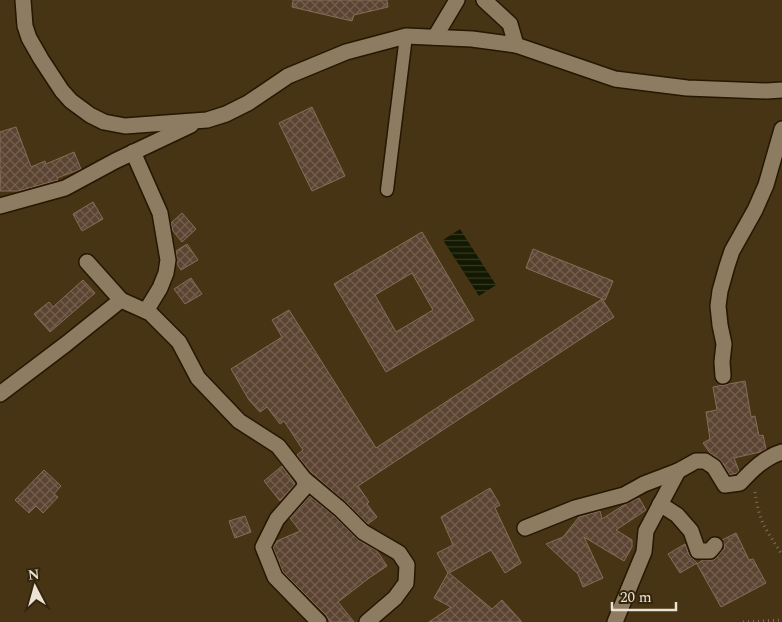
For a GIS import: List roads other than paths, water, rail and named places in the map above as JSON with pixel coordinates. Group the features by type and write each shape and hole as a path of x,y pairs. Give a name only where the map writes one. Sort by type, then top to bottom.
{"street":[{"path":"23,0 25,26 29,38 40,59 66,96 90,115 104,122 126,126 202,120 226,114 248,103 288,76 346,52 406,36 472,39 516,46 615,79 687,88 782,90"},
{"path":"435,37 457,0"},
{"path":"484,0 510,24 516,46"},
{"path":"0,206 65,188 133,152 202,120"},
{"path":"722,376 724,344 718,306 720,292 732,251 755,210 766,185 782,129"},
{"path":"133,152 160,213 168,260 166,273 160,288 146,311"},
{"path":"87,262 121,300 150,313 179,342 198,378 239,421 278,446 304,479 340,508 363,532 399,553 407,565 406,582 395,598 367,622"},
{"path":"0,394 121,300"},
{"path":"525,528 575,508 624,495 696,461 705,461 714,467 725,484 740,483 751,471 773,454 782,452"},
{"path":"615,622 644,552 646,531 678,471"},
{"path":"304,479 305,487 277,519 263,547 275,577 319,622"},
{"path":"660,504 677,515 691,531 698,551 710,551 716,545"}],"lane":[{"path":"387,190 406,36"}]}
